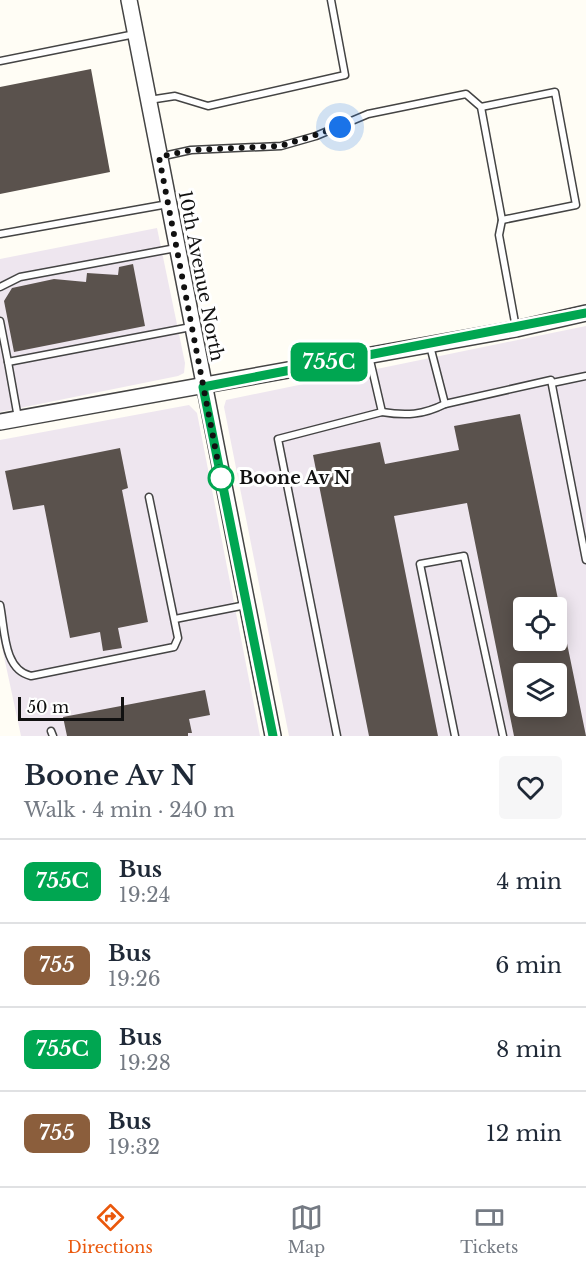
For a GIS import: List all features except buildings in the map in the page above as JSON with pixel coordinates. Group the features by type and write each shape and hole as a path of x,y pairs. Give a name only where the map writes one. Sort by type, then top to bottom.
{"street":[{"name":"10th Avenue North","path":"129,0 191,327 273,736"},
{"path":"0,422 203,387 586,313"}],"lane":[{"path":"148,100 175,96 208,106 345,75 331,0"},
{"path":"0,61 135,34"},
{"path":"481,108 555,92 576,205 502,220"},
{"path":"159,157 191,150 281,146 324,133 368,114 466,94 481,108 502,220 499,235 516,328"},
{"path":"0,234 168,204"},
{"path":"0,287 20,277 176,248"},
{"path":"0,321 18,419"},
{"path":"8,362 191,327"},
{"path":"429,343 445,404"},
{"path":"369,355 382,412"},
{"path":"337,736 278,439 382,412 410,416 427,413 445,404 551,380 552,383 586,376"},
{"path":"552,383 586,560"},
{"path":"0,605 12,665 20,673 31,676 169,650 177,645 175,619 149,497"},
{"path":"455,736 420,564 464,556 503,736"},
{"path":"175,619 246,605"}],"shaded area":[{"path":"157,228 185,363 184,373 0,412 0,259"},
{"path":"586,326 586,736 289,736 224,407 226,400"},
{"path":"189,405 197,413 260,736 21,736 0,638 0,440"}],"bus line":[{"name":"755C","path":"273,736 203,387 586,313"}],"place":[{"name":"Boone Av N","path":"221,478"}],"route":[{"path":"221,478 159,157 191,150 281,146 340,127"}]}
